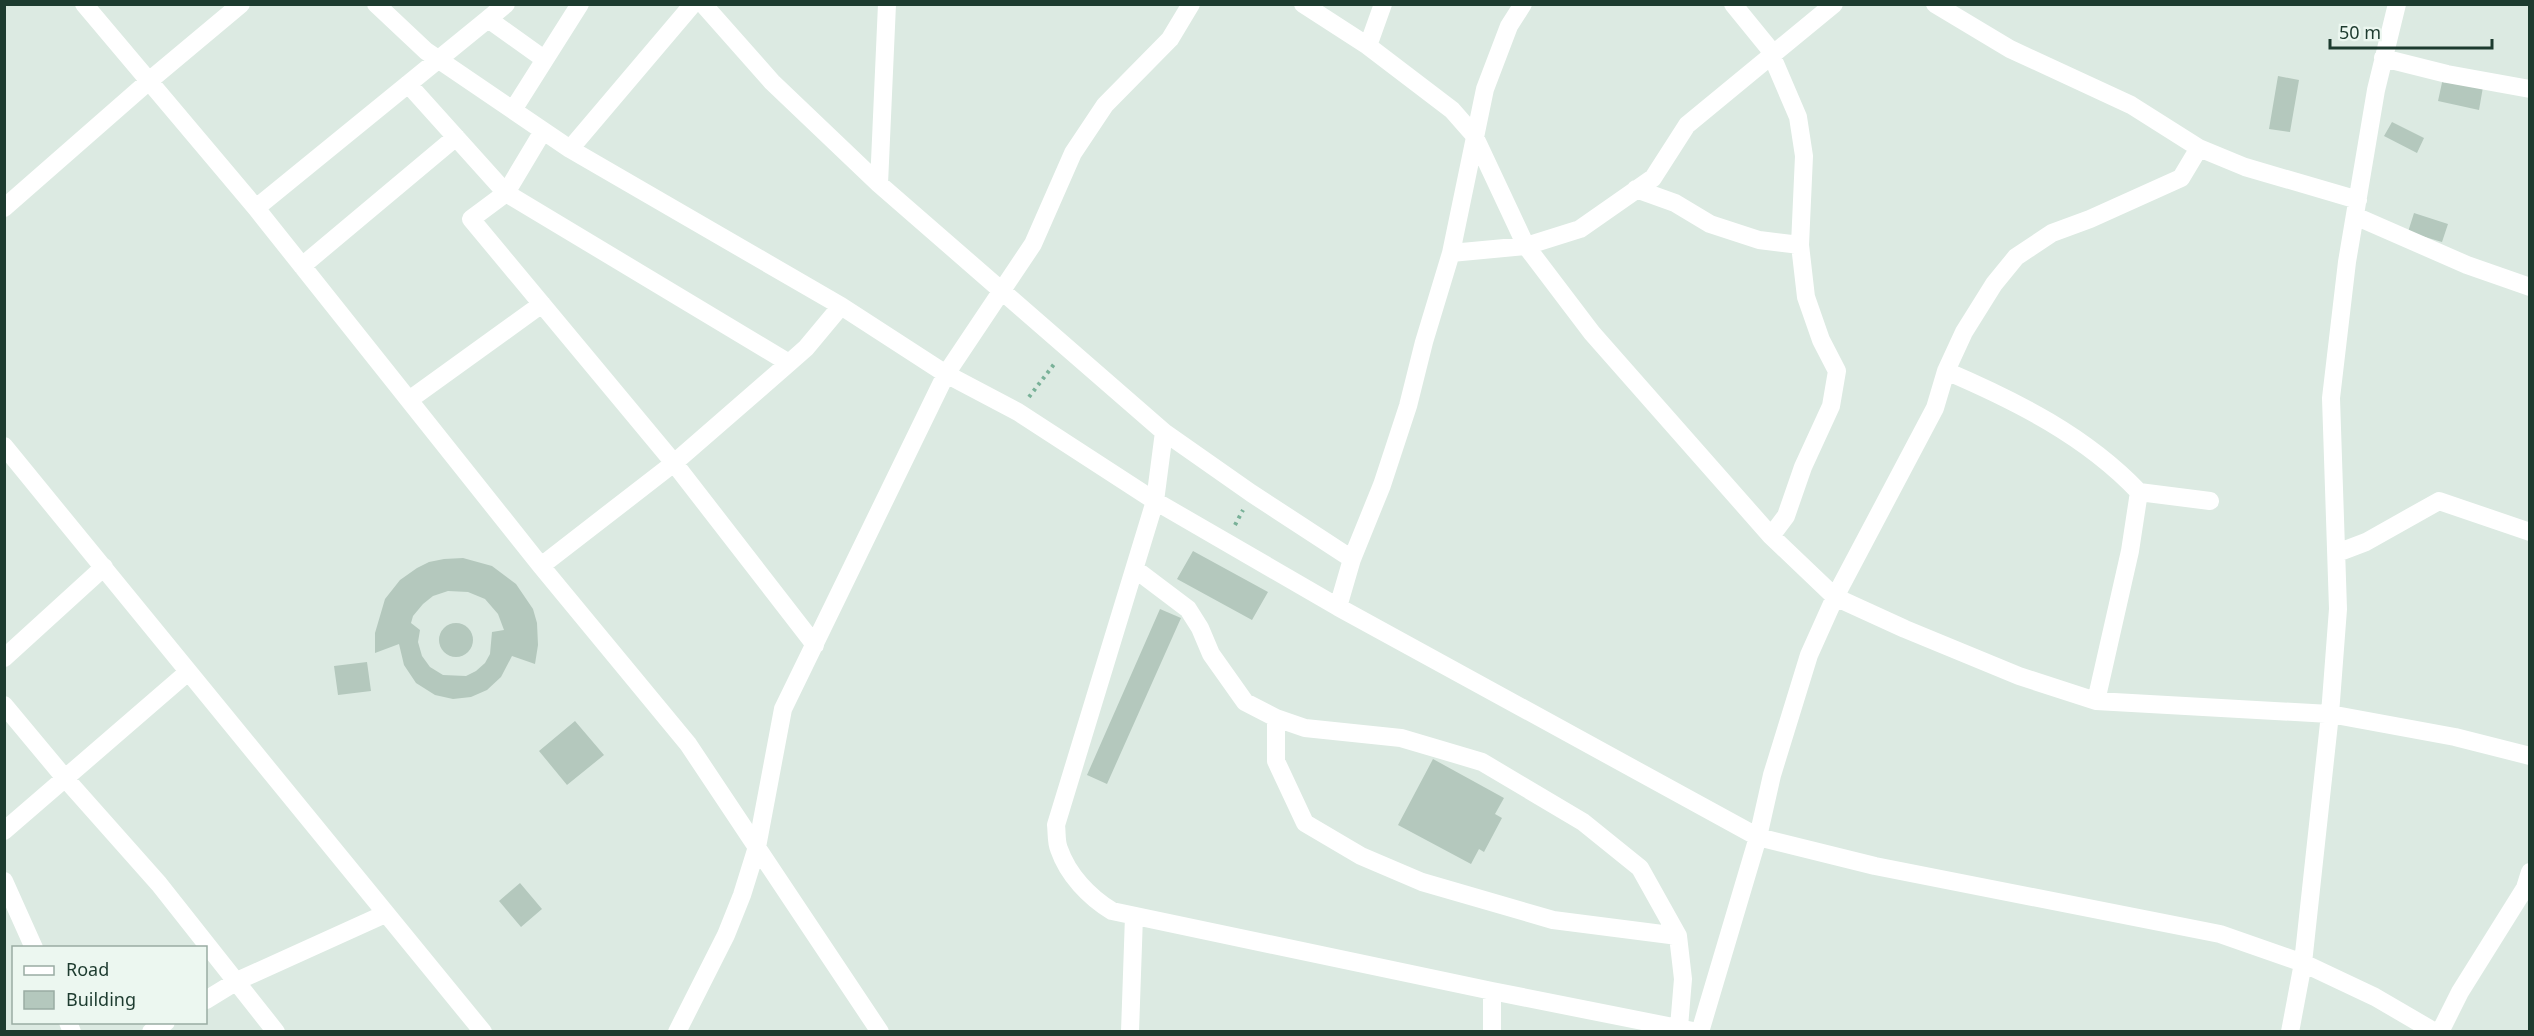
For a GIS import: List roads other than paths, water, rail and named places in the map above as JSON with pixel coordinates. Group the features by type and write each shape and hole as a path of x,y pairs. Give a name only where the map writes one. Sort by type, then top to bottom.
{"street":[{"path":"84,4 256,208 541,566 688,744 880,1032"},
{"path":"4,208 241,4"},
{"path":"376,4 426,51 570,149 841,306 946,374 1018,412 1155,501 1338,607 1758,837 1875,866 2220,934 2303,963 2375,997 2435,1032"},
{"path":"256,208 506,4"},
{"path":"513,110 580,4"},
{"path":"570,149 693,4"},
{"path":"703,4 772,82 879,184 1164,432 1251,494 1352,559"},
{"path":"879,184 887,4"},
{"path":"677,1032 726,935 742,895 757,847 783,709 946,374 1033,244 1073,153 1105,105 1170,39 1191,4"},
{"path":"1304,4 1368,46 1452,110 1474,135 1526,246 1592,333 1771,536 1835,597 2019,676 2096,701 2330,714 2455,737 2529,756"},
{"path":"1368,46 1383,4"},
{"path":"1338,607 1352,559 1382,485 1404,418 1451,253 1485,89 1509,26 1523,4"},
{"path":"1733,4 1773,56 1798,117 1804,156 1800,245 1806,297 1821,340 1837,371 1831,406 1803,467 1786,516 1771,536"},
{"path":"1451,253 1526,246 1580,229 1653,178 1687,125 1834,4"},
{"path":"1935,4 1954,10 2010,49 2131,105 2199,148 2356,208 2467,265 2529,287"},
{"path":"2290,1032 2303,963 2330,714 2338,609 2331,398 2347,262 2356,208 2383,58 2397,4"},
{"path":"488,19 544,59"},
{"path":"2383,58 2448,74 2529,89"},
{"path":"408,84 506,194 789,363"},
{"path":"543,131 506,194 471,219 674,463 815,645"},
{"path":"302,266 456,137"},
{"path":"1164,432 1155,501 1056,825 1058,847 1069,870 1084,888 1097,902 1112,911 1492,991 1615,1023 1679,1027 1699,1032 1758,837 1772,775 1809,655 1835,597 1935,408 1946,372 1964,332 1994,284 2016,257 2052,233 2101,215 2181,178 2199,148"},
{"path":"1636,189 1675,203 1710,224 1760,240 1800,245"},
{"path":"409,400 542,304"},
{"path":"541,566 674,463 806,348 841,306"},
{"path":"1946,372 1971,382 2082,441 2122,474 2139,492 2210,501"},
{"path":"4,446 483,1032"},
{"path":"2096,701 2130,551 2139,492"},
{"path":"2337,553 2366,542 2439,501 2529,532"},
{"path":"4,658 104,567"},
{"path":"1134,569 1188,609 1200,628 1211,654 1245,702 1276,718 1305,728 1401,738 1482,762 1583,822 1641,868 1678,936 1683,979 1679,1027"},
{"path":"4,831 188,672"},
{"path":"4,705 159,884 276,1032"},
{"path":"1276,718 1276,761 1305,823 1361,856 1422,882 1553,920 1678,936"},
{"path":"2440,1032 2460,992 2525,888 2529,872"},
{"path":"4,881 33,946"},
{"path":"207,999 237,981 386,914"},
{"path":"1130,1032 1134,916"},
{"path":"1492,991 1492,1032"},
{"path":"151,1032 164,1024"}]}
